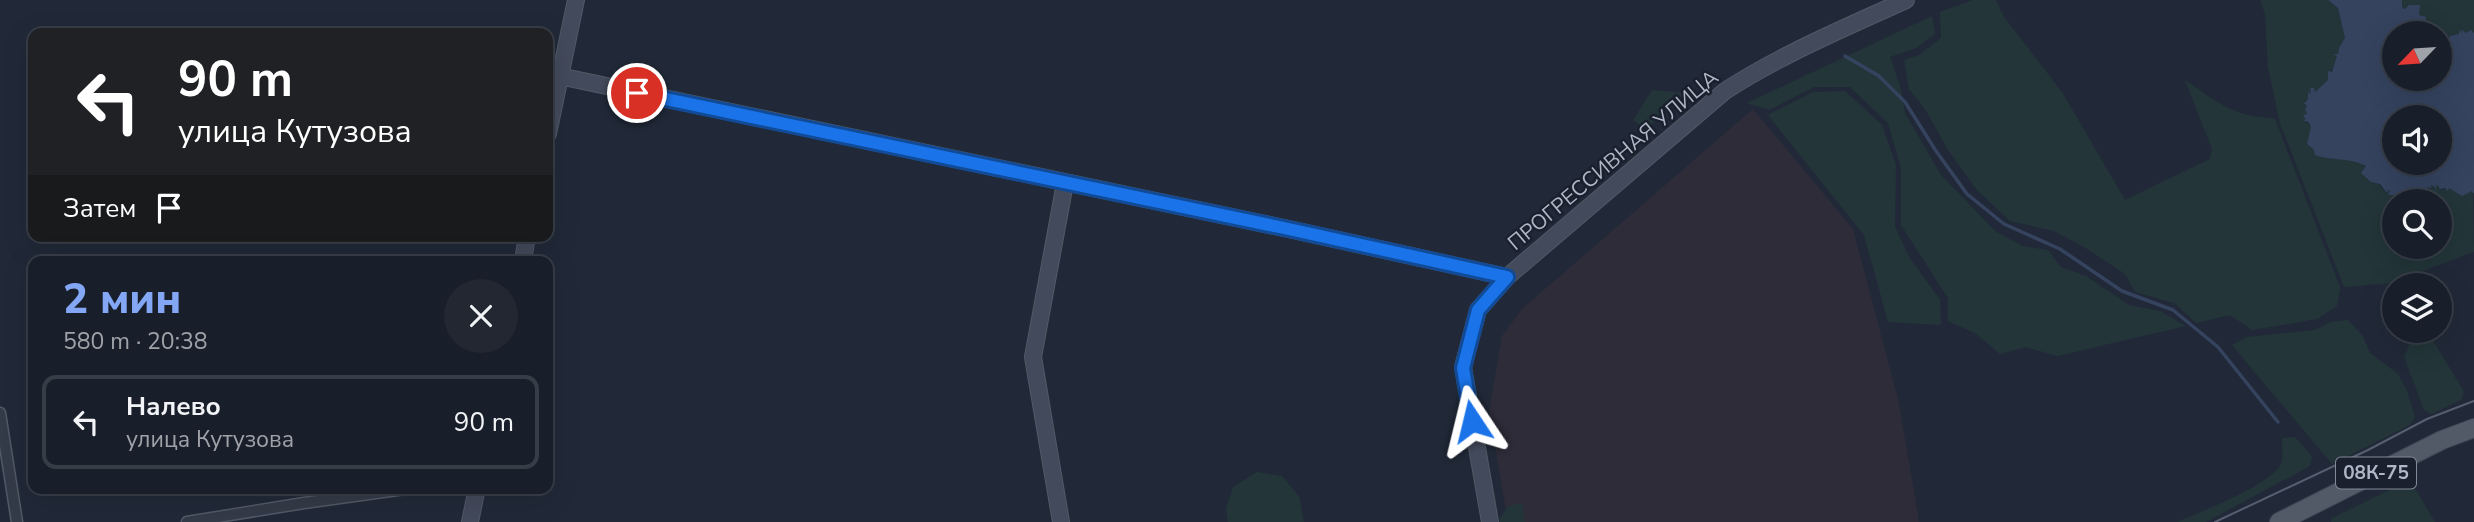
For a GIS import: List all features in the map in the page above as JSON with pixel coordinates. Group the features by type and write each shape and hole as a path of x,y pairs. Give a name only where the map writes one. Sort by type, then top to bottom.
{"main road":[{"name":"08К-75","path":"2279,522 2442,440 2474,428"}],"street":[{"path":"553,108 576,0"},
{"name":"ПРОГРЕССИВНАЯ УЛИЦА","path":"1490,522 1463,368 1478,310 1507,277 1725,91 1754,72 1906,0"},
{"path":"559,76 1507,277"},
{"path":"1061,522 1033,357 1065,183"},
{"path":"0,413 17,522"},
{"path":"187,522 369,494"},
{"path":"470,522 476,494"}],"shaded area":[{"path":"1973,0 1996,0 2004,17 2062,92 2125,200 2210,159 2212,149 2185,80 2239,113 2275,119 2340,287 2337,306 2317,319 2252,330 2230,315 2196,323 2174,303 2135,292 2125,274 2084,247 2054,231 2010,221 1977,190 1948,150 1925,109 1909,89 1904,60 1919,55 1941,38 1940,12"},
{"path":"2260,0 2328,0 2338,8 2345,38 2328,80 2315,92 2311,88 2311,94 2304,105 2307,106 2307,113 2303,120 2312,130 2307,144 2321,155 2351,160 2367,166 2361,173 2383,189 2382,259 2452,259 2452,190 2473,191 2474,252 2417,273 2382,273 2382,284 2344,287 2280,123 2268,68 2265,14"},
{"path":"2402,0 2474,0 2474,33 2452,36 2452,21 2422,21 2419,16 2402,7"},
{"path":"1932,16 1935,34 1916,48 1890,57 1900,86 1905,113 1941,175 1996,232 2023,246 2048,250 2061,267 2086,276 2129,305 2160,311 2186,326 2057,356 2026,347 2000,354 1975,333 1948,321 1948,298 1901,225 1901,168 1888,123 1850,87 1814,87 1769,110 1747,103"},
{"path":"1652,90 1686,93 1646,129 1633,120"},
{"path":"1845,91 1882,125 1896,165 1895,227 1909,257 1940,300 1941,325 1888,322 1864,235 1768,115 1813,92"},
{"path":"1753,109 1853,229 1899,403 1919,522 1508,522 1489,411 1502,336 1522,309"},
{"path":"2437,183 2440,189 2416,189 2430,184 2435,187"},
{"path":"2348,320 2363,336 2370,353 2398,374 2407,391 2415,417 2410,425 2332,464 2232,345 2247,337 2315,330 2331,322"},
{"path":"2410,343 2435,343 2464,392 2461,400 2432,414 2424,410 2404,357"},
{"path":"2295,437 2312,456 2310,466 2206,522 2177,522 2268,478 2281,463 2282,438"},
{"path":"1257,472 1282,476 1299,496 1304,522 1228,522 1226,509 1233,487"},
{"path":"2410,480 2435,522 2331,522 2332,518"},
{"path":"1522,503 1525,522 1500,522 1508,506"}],"water":[{"path":"2328,0 2402,0 2402,7 2405,9 2409,5 2420,5 2419,15 2426,17 2426,21 2382,21 2382,91 2452,91 2452,36 2459,34 2459,30 2462,33 2461,29 2466,33 2471,30 2474,33 2474,194 2472,191 2462,196 2449,188 2440,189 2437,184 2436,189 2431,185 2428,189 2384,189 2361,173 2366,166 2353,161 2315,155 2314,150 2307,144 2311,126 2302,120 2306,119 2303,116 2307,113 2307,106 2303,103 2308,99 2308,92 2311,94 2310,88 2314,88 2315,92 2328,80 2328,71 2332,72 2337,56 2333,54 2338,54 2345,38 2338,8"}],"waterway":[{"path":"1845,56 1879,76 1905,102 1967,194 2004,224 2060,249 2122,291 2173,310 2218,347 2278,422"}],"tram line":[{"path":"2215,522 2368,450 2427,419 2474,401"}],"route":[{"path":"637,93 1507,277 1478,310 1463,368 1472,421"}]}
